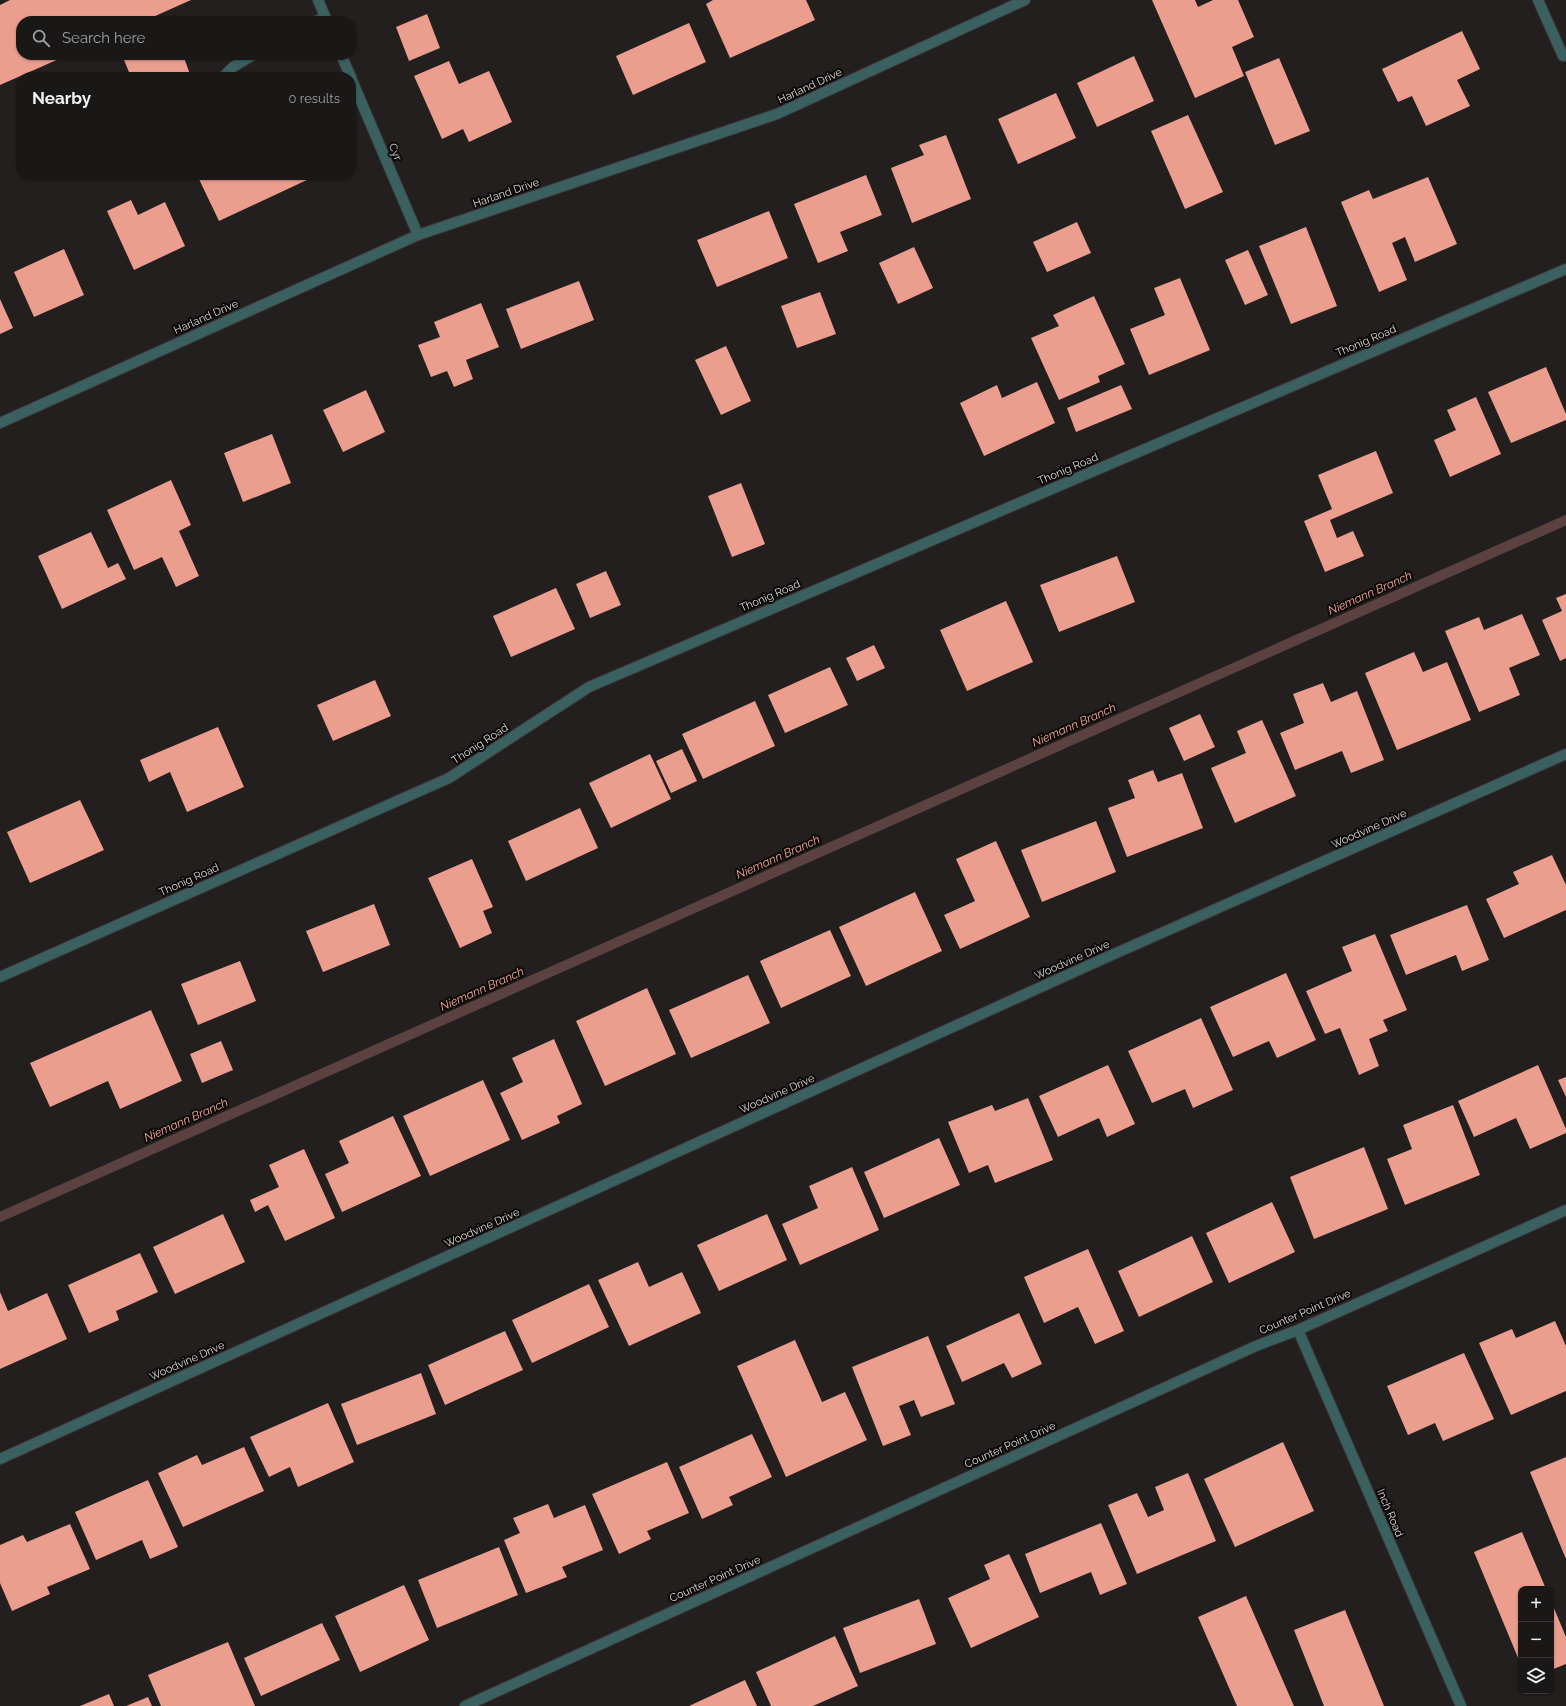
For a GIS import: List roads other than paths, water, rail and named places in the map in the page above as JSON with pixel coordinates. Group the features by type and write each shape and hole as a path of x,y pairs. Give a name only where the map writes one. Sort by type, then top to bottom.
{"street":[{"path":"318,0 322,16"},
{"name":"Harland Drive","path":"0,423 418,235 777,114 1025,0"},
{"path":"1538,0 1563,56"},
{"path":"228,72 245,60"},
{"name":"Cyr","path":"343,60 349,72"},
{"name":"Cyr","path":"356,89 418,235"},
{"name":"Thonig Road","path":"0,977 449,778 589,687 1566,269"},
{"name":"Woodvine Drive","path":"0,1459 1105,958 1566,754"},
{"name":"Counter Point Drive","path":"465,1706 1256,1346 1298,1330 1566,1210"},
{"name":"Inch Road","path":"1298,1330 1461,1706"}],"waterway":[{"name":"Niemann Branch","path":"0,1217 1566,520"}]}
